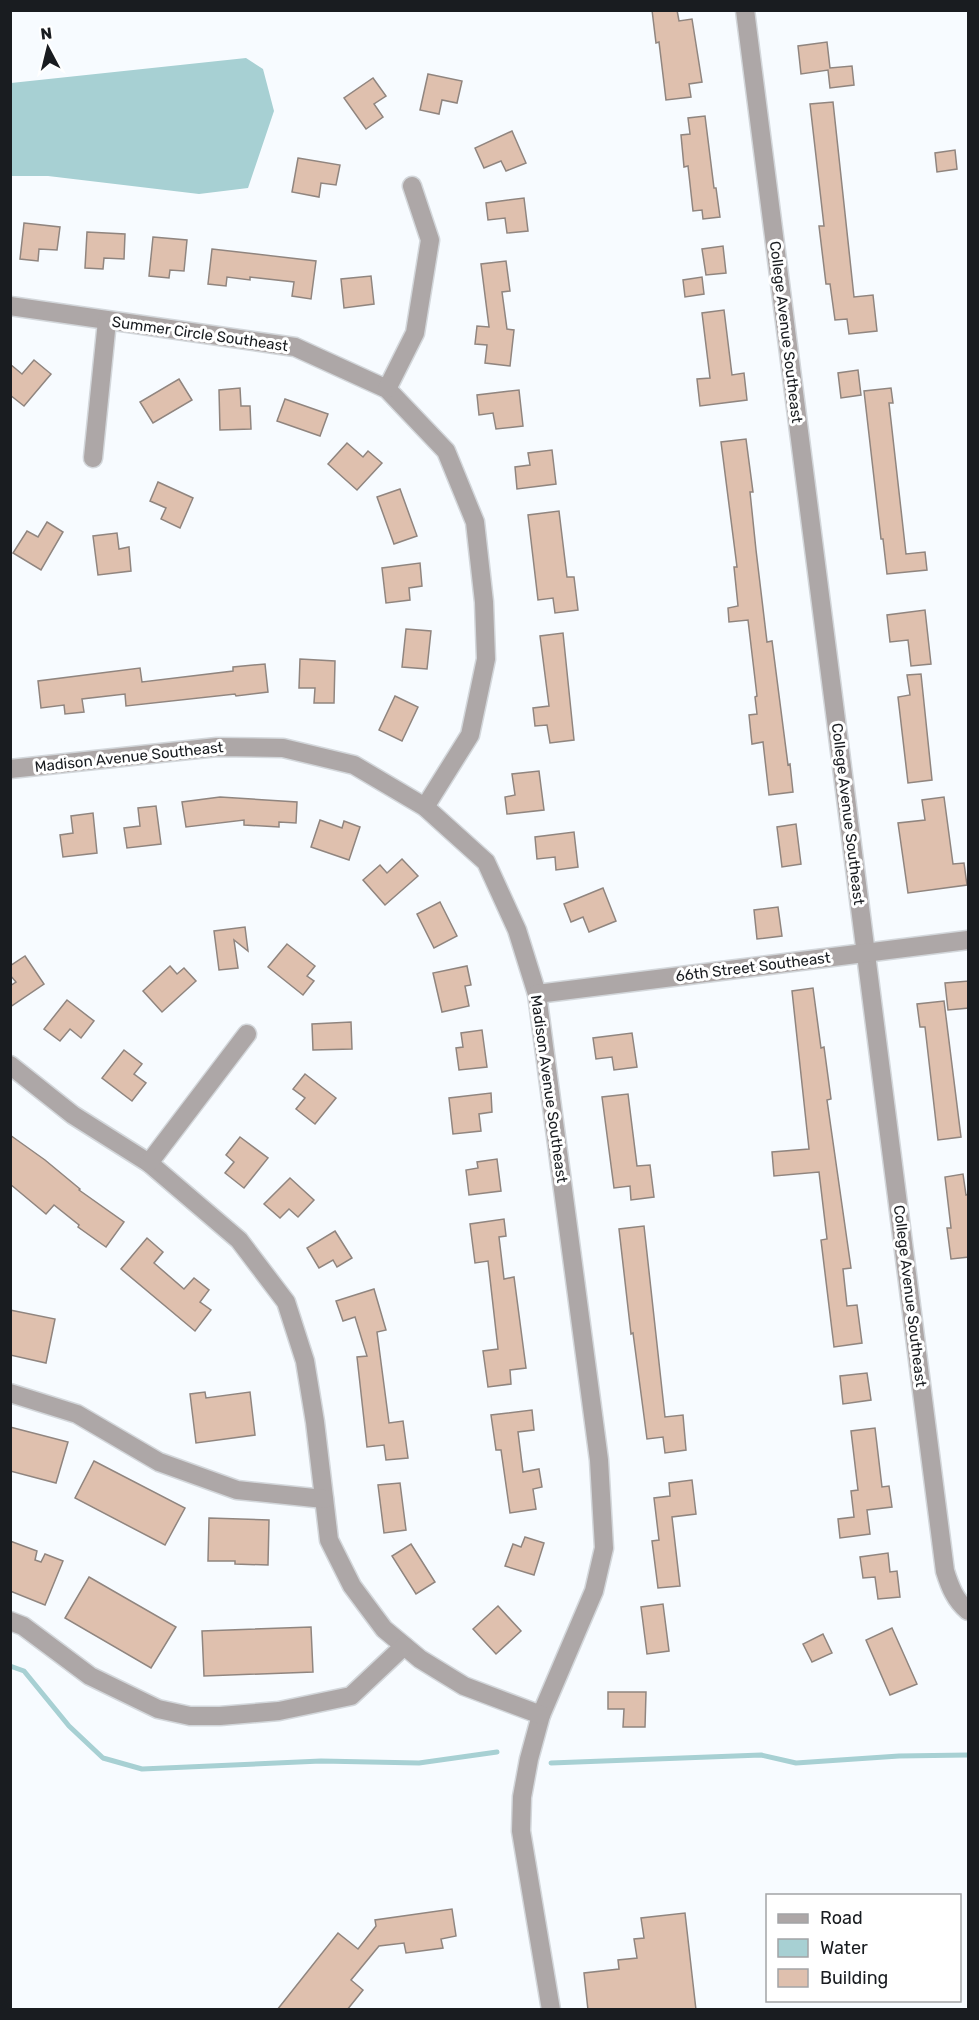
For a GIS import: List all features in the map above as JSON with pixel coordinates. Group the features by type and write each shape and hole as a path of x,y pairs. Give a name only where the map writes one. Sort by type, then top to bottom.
{"street":[{"name":"College Avenue Southeast","path":"745,10 945,1571 952,1591 960,1604 969,1611"},
{"path":"387,389 415,333 430,240 412,186"},
{"name":"Summer Circle Southeast","path":"10,306 295,347 387,389 446,451 475,522 484,602 486,659 470,735 426,807"},
{"path":"93,458 107,321"},
{"name":"Madison Avenue Southeast","path":"10,769 217,747 283,748 354,765 426,807 486,862 517,930 537,994 599,1460 604,1548 594,1591 541,1715 524,1787 521,1831 551,2010"},
{"name":"66th Street Southeast","path":"537,994 969,940"},
{"path":"149,1163 247,1034"},
{"path":"10,1065 73,1115 149,1163 239,1240 286,1302 305,1361 315,1422 329,1540 352,1586 384,1629 420,1659 464,1686 541,1715"},
{"path":"10,1393 77,1414 159,1462 237,1490 324,1499"},
{"path":"10,1621 23,1626 90,1676 158,1709 190,1716 279,1711 351,1696 404,1646"}],"water":[{"path":"246,58 263,69 274,111 248,188 199,194 48,176 11,176 11,83"}],"building":[{"path":"652,10 677,10 679,21 692,19 702,82 689,84 691,97 666,100 659,42 656,43"},
{"path":"827,42 830,68 852,66 854,85 830,88 828,70 801,74 798,46"},
{"path":"428,74 462,81 457,103 442,100 439,114 420,110"},
{"path":"373,78 386,96 374,104 383,117 366,129 344,98"},
{"path":"833,102 854,297 873,295 877,331 849,334 847,319 835,320 830,284 826,284 819,226 824,226 810,104"},
{"path":"705,116 720,217 703,219 702,210 693,211 688,166 684,167 681,135 690,134 688,118"},
{"path":"512,131 526,163 506,171 501,161 484,168 475,148"},
{"path":"955,150 957,169 937,172 935,153"},
{"path":"298,158 340,165 336,185 321,183 319,197 292,192"},
{"path":"524,198 528,231 507,233 505,218 488,220 486,203"},
{"path":"24,223 60,227 57,250 39,249 38,261 20,259"},
{"path":"87,232 125,234 124,259 104,258 103,269 85,268"},
{"path":"153,237 187,240 184,271 170,270 169,278 149,276"},
{"path":"723,246 726,273 706,275 702,249"},
{"path":"212,249 316,261 311,299 292,296 294,282 227,277 226,286 208,284"},
{"path":"506,261 510,291 502,292 507,329 514,330 510,366 485,363 487,345 475,344 477,326 489,327 481,264"},
{"path":"371,276 374,304 344,308 341,279"},
{"path":"702,277 704,294 685,297 683,280"},
{"path":"724,310 732,375 744,373 747,400 700,406 697,379 710,378 702,313"},
{"path":"34,360 51,374 24,406 10,395 10,364 22,374"},
{"path":"858,370 861,395 841,398 838,373"},
{"path":"179,379 192,400 153,423 140,402"},
{"path":"240,388 241,406 250,406 251,429 220,430 219,390"},
{"path":"891,388 893,403 889,403 906,554 925,552 927,570 887,574 864,391"},
{"path":"519,390 523,426 496,429 493,413 479,415 477,395"},
{"path":"285,399 328,414 320,436 277,421"},
{"path":"746,439 767,642 772,641 793,792 769,795 763,742 752,744 749,715 757,714 755,697 757,696 748,620 729,622 728,608 738,606 734,567 737,567 721,442"},
{"path":"347,443 363,457 368,451 382,463 357,490 328,464"},
{"path":"552,450 556,484 517,489 515,467 530,465 528,453"},
{"path":"158,482 193,498 180,528 161,519 166,508 150,501"},
{"path":"400,489 417,536 394,544 377,497"},
{"path":"559,511 567,577 574,577 578,610 555,613 553,598 538,600 528,515"},
{"path":"47,522 63,532 41,570 13,553 27,531 38,537"},
{"path":"117,533 119,549 129,547 131,571 98,575 93,536"},
{"path":"420,563 422,586 409,588 410,600 386,603 382,568"},
{"path":"925,610 931,664 911,666 908,640 890,642 887,615"},
{"path":"406,629 431,631 427,669 402,667"},
{"path":"563,633 574,740 550,743 547,725 535,726 533,708 549,706 540,636"},
{"path":"300,659 335,661 334,703 314,703 315,688 299,688"},
{"path":"265,664 268,692 126,706 125,694 82,699 84,712 65,714 64,705 41,708 38,681 140,668 142,682 233,671 233,667"},
{"path":"921,674 932,780 908,783 898,697 910,695 907,675"},
{"path":"395,696 418,707 402,741 379,730"},
{"path":"539,771 544,810 507,814 505,797 515,795 512,774"},
{"path":"220,797 297,802 296,823 279,822 279,827 244,825 244,820 186,827 182,802"},
{"path":"944,797 953,864 964,863 967,885 908,893 898,823 925,820 922,800"},
{"path":"156,806 161,844 127,848 124,828 140,826 138,808"},
{"path":"93,813 97,853 63,857 60,835 73,833 71,816"},
{"path":"320,820 342,828 344,821 360,827 349,860 311,847"},
{"path":"796,824 801,864 782,867 777,827"},
{"path":"574,832 578,867 556,870 555,857 537,859 535,837"},
{"path":"402,859 418,876 385,905 363,880 380,865 387,873"},
{"path":"603,888 616,921 589,932 583,917 571,922 564,904"},
{"path":"440,902 457,936 434,948 417,914"},
{"path":"778,907 782,936 757,939 754,910"},
{"path":"245,927 248,951 234,940 238,968 219,970 214,931"},
{"path":"287,944 315,966 307,976 314,981 303,995 268,967"},
{"path":"25,956 44,984 10,1007 10,986 16,982 10,975 10,966"},
{"path":"170,966 177,974 184,968 196,981 162,1012 143,991"},
{"path":"467,966 471,985 465,986 469,1006 442,1012 433,973"},
{"path":"969,981 969,1008 948,1010 945,983"},
{"path":"813,988 821,1048 824,1047 831,1099 827,1100 851,1268 843,1269 847,1306 857,1305 862,1343 834,1347 821,1240 827,1239 819,1172 774,1176 772,1152 809,1149 792,991"},
{"path":"67,1000 94,1021 81,1038 70,1029 60,1041 44,1029"},
{"path":"944,1001 961,1137 938,1140 925,1027 920,1027 917,1004"},
{"path":"351,1022 352,1049 313,1050 312,1024"},
{"path":"482,1030 487,1067 459,1070 456,1048 463,1047 461,1033"},
{"path":"632,1033 637,1067 614,1070 612,1057 596,1059 593,1038"},
{"path":"124,1050 142,1064 134,1074 146,1083 132,1101 102,1078"},
{"path":"305,1074 336,1098 315,1124 296,1109 305,1098 293,1089"},
{"path":"491,1093 492,1112 479,1114 481,1131 453,1134 449,1098"},
{"path":"628,1094 637,1166 650,1165 654,1197 631,1200 630,1186 614,1188 602,1097"},
{"path":"10,1135 45,1160 79,1190 124,1222 106,1247 78,1227 79,1225 54,1205 46,1214 10,1184"},
{"path":"240,1137 268,1158 244,1188 225,1173 234,1162 226,1155"},
{"path":"497,1159 501,1191 469,1195 466,1170 478,1168 477,1162"},
{"path":"963,1174 966,1195 969,1194 969,1257 951,1259 947,1228 951,1228 945,1177"},
{"path":"290,1178 314,1200 298,1217 289,1209 280,1218 264,1204"},
{"path":"504,1219 506,1236 499,1237 504,1279 514,1277 526,1368 510,1370 511,1384 488,1387 483,1351 498,1349 488,1261 475,1263 470,1224"},
{"path":"644,1226 665,1417 683,1415 686,1450 665,1453 663,1437 647,1439 633,1333 631,1334 619,1229"},
{"path":"335,1231 352,1258 337,1267 333,1260 319,1268 307,1248"},
{"path":"147,1238 163,1252 154,1263 184,1289 194,1278 209,1290 200,1302 211,1310 195,1331 121,1269"},
{"path":"374,1289 386,1330 377,1332 389,1423 403,1421 408,1458 386,1460 384,1445 367,1447 357,1357 367,1356 355,1317 343,1321 336,1301"},
{"path":"10,1310 55,1319 46,1363 10,1355"},
{"path":"867,1373 871,1400 843,1404 840,1376"},
{"path":"205,1392 206,1398 250,1392 255,1435 196,1443 190,1394"},
{"path":"532,1410 534,1430 518,1432 523,1472 539,1469 542,1487 533,1489 536,1509 510,1513 501,1450 496,1450 491,1415"},
{"path":"10,1427 68,1442 56,1483 10,1471"},
{"path":"875,1428 882,1487 889,1486 892,1507 867,1510 870,1534 840,1538 838,1519 854,1517 851,1491 858,1490 851,1431"},
{"path":"94,1461 185,1508 165,1545 75,1498"},
{"path":"692,1480 696,1514 672,1517 680,1586 658,1588 652,1541 659,1540 654,1498 670,1496 669,1483"},
{"path":"400,1483 406,1530 384,1533 378,1485"},
{"path":"209,1518 269,1520 268,1565 208,1561"},
{"path":"525,1537 544,1543 534,1575 505,1566 513,1544 521,1547"},
{"path":"10,1541 37,1551 35,1560 41,1562 45,1554 63,1561 45,1605 10,1591"},
{"path":"411,1544 435,1582 416,1594 392,1556"},
{"path":"888,1553 890,1572 897,1571 900,1597 878,1599 875,1577 863,1578 860,1557"},
{"path":"89,1577 176,1627 151,1668 65,1618"},
{"path":"663,1604 669,1651 647,1654 641,1607"},
{"path":"498,1606 521,1631 496,1654 473,1629"},
{"path":"311,1627 313,1672 204,1676 202,1631"},
{"path":"892,1628 917,1684 890,1695 866,1640"},
{"path":"823,1634 832,1653 812,1662 803,1644"},
{"path":"608,1692 646,1692 645,1727 623,1727 624,1709 608,1709"},
{"path":"452,1909 456,1936 441,1939 443,1948 406,1953 404,1943 379,1946 351,1980 363,1990 347,2010 277,2010 338,1933 358,1949 376,1926 375,1920"},
{"path":"685,1913 696,2010 588,2010 584,1973 619,1969 618,1960 637,1958 634,1939 644,1938 641,1918"}],"waterway":[{"path":"10,1666 24,1671 69,1726 103,1758 142,1769 321,1761 419,1763 497,1752"},
{"path":"551,1763 761,1755 796,1763 899,1756 968,1755"}]}
